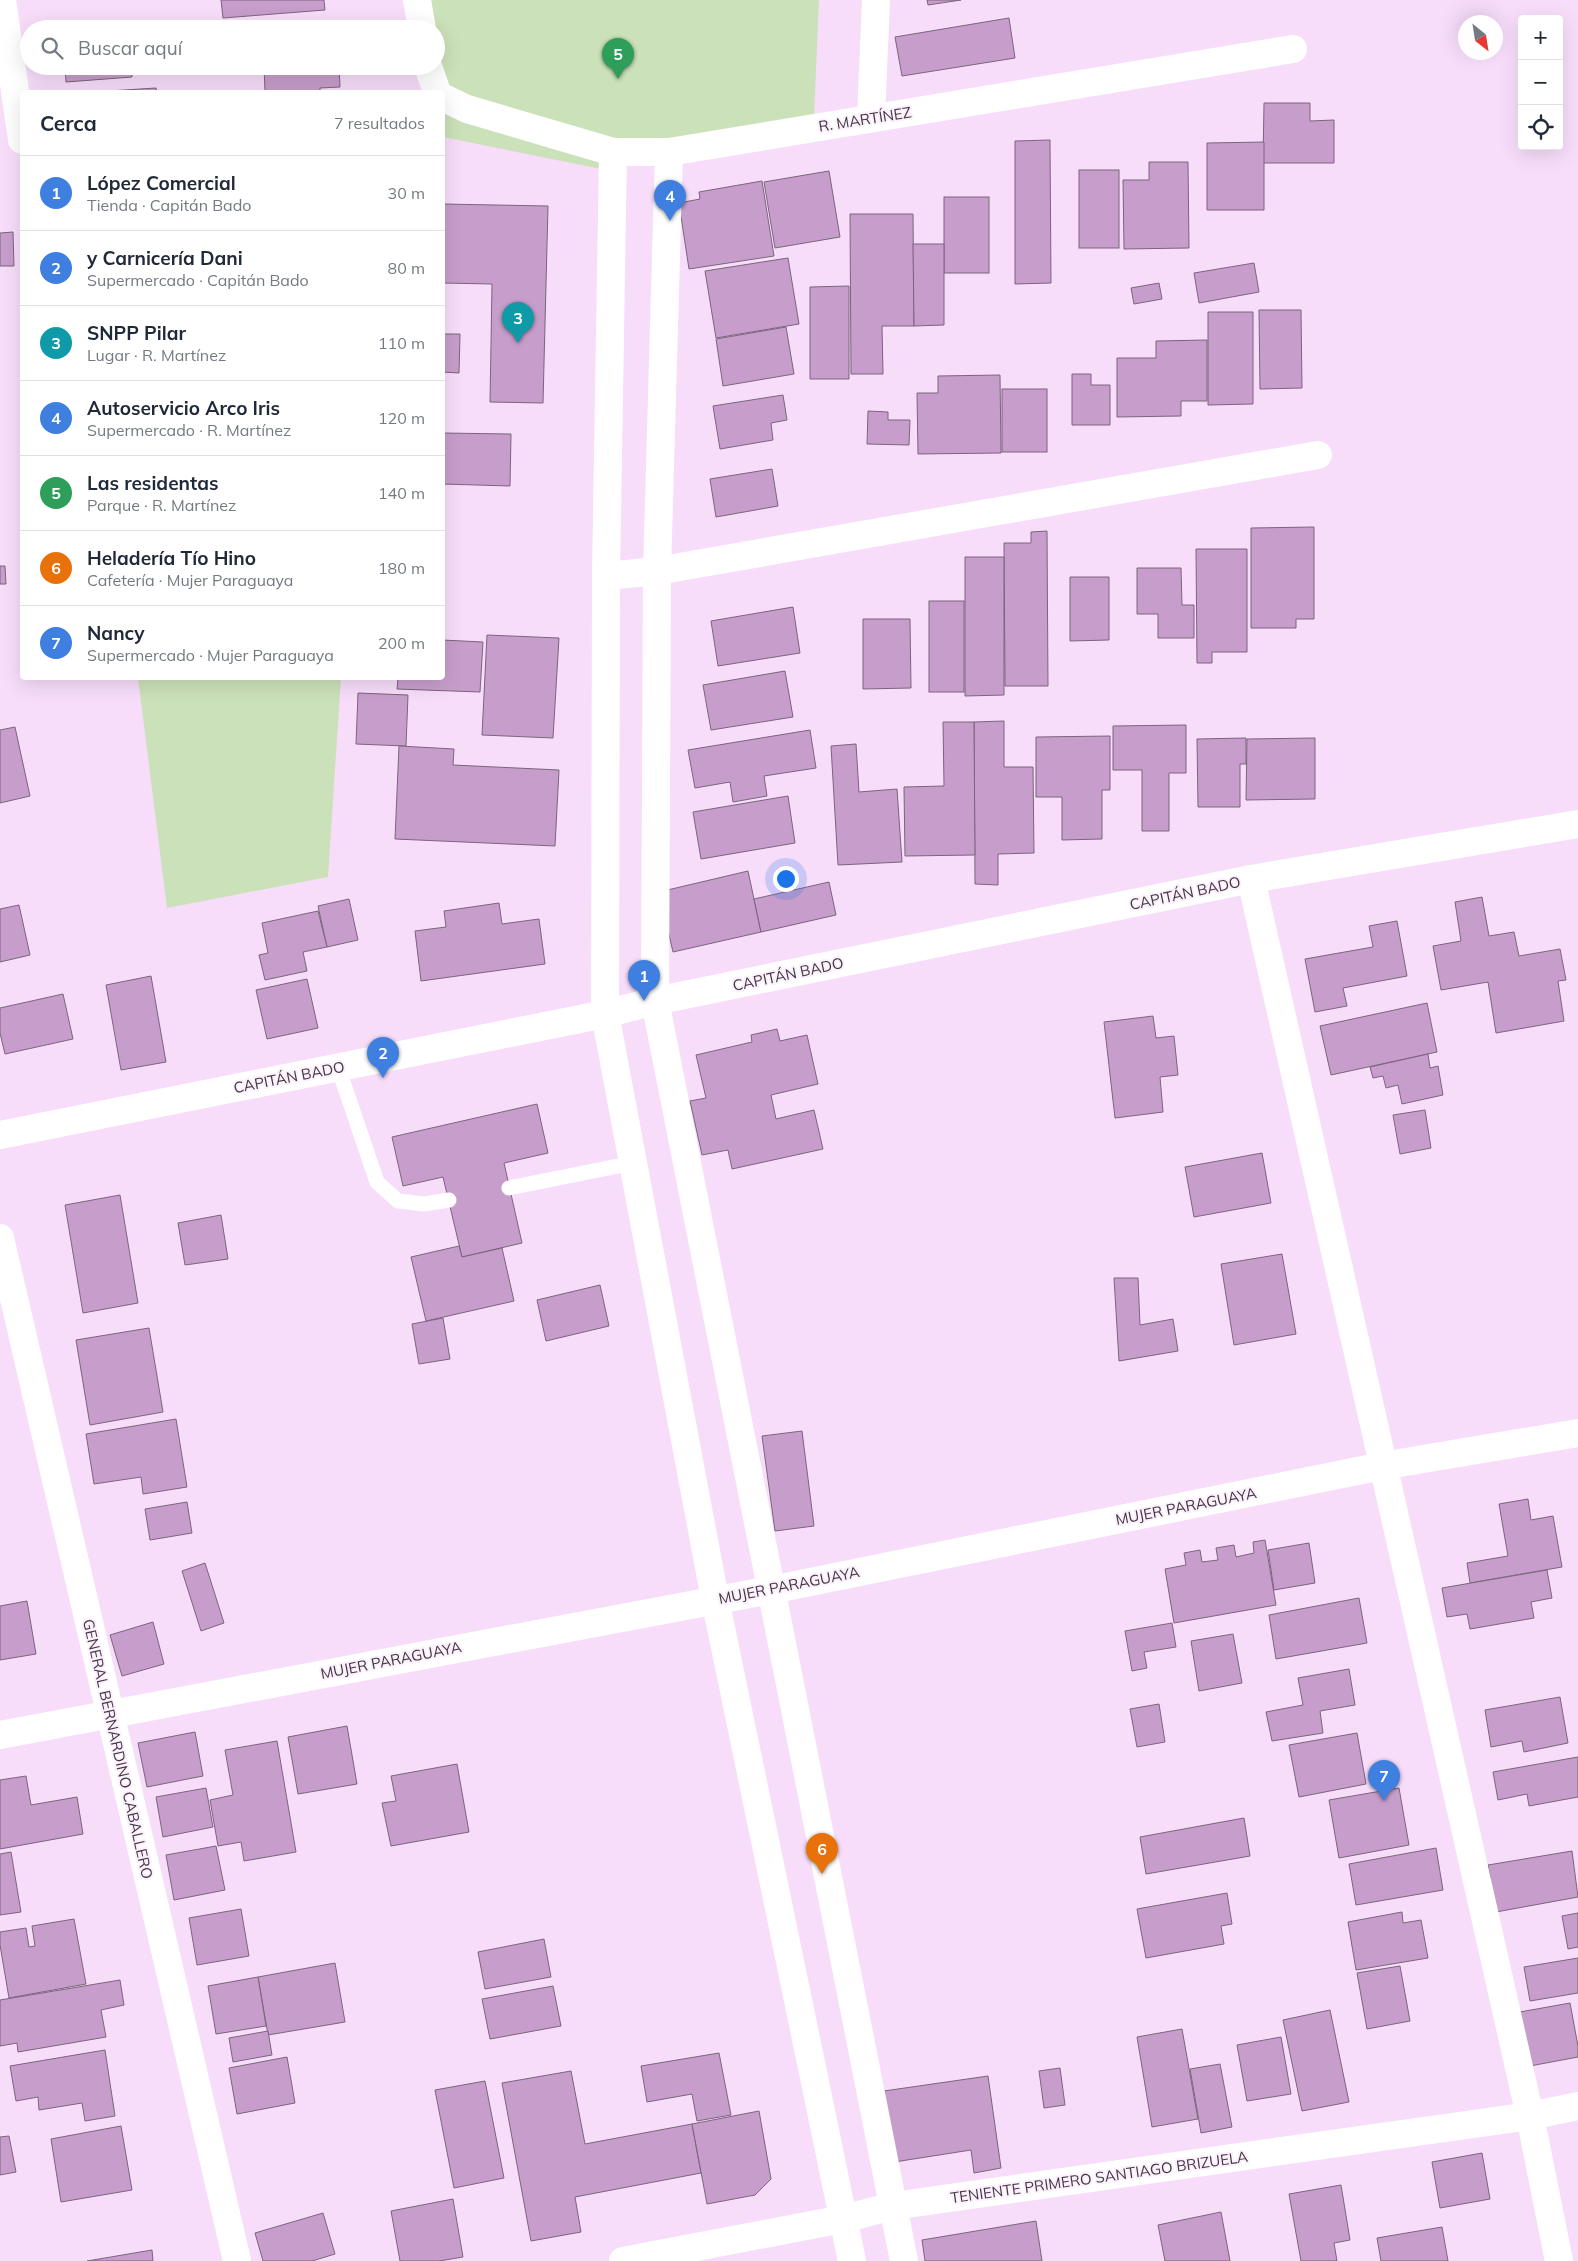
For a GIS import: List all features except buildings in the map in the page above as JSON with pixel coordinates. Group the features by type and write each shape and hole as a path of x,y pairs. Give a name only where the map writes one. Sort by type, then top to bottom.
{"street":[{"path":"2,0 20,126"},
{"path":"417,0 420,20"},
{"path":"871,118 876,0"},
{"name":"R. MARTÍNEZ","path":"445,98 467,108 613,152 669,152 1293,49"},
{"path":"431,75 437,90"},
{"path":"613,152 606,576 605,1014 714,1599 852,2261"},
{"path":"669,152 657,571 655,1001 904,2261"},
{"path":"606,576 657,571 1318,455"},
{"name":"CAPITÁN BADO","path":"0,1135 605,1014 655,1001 1251,879 1578,824"},
{"path":"1251,879 1530,2116 1559,2261"},
{"name":"GENERAL BERNARDINO CABALLERO","path":"0,1238 237,2261"},
{"name":"MUJER PARAGUAYA","path":"0,1735 714,1599 770,1590 1382,1466 1578,1434"},
{"name":"TENIENTE PRIMERO SANTIAGO BRIZUELA","path":"623,2261 843,2219 894,2206 1530,2116 1578,2106"}],"lane":[{"path":"338,1067 377,1182 398,1201 424,1204 448,1200"},
{"path":"509,1188 633,1163"}],"green space":[{"path":"409,0 819,0 813,140 601,169 445,137 445,90 442,90 438,75 445,75 445,20 412,20"},
{"path":"138,680 341,680 328,877 167,908"}],"place":[{"name":"Las residentas","path":"618,79"},
{"name":"Autoservicio Arco Iris","path":"670,221"},
{"name":"SNPP Pilar","path":"518,343"},
{"name":"López Comercial","path":"644,1001"},
{"name":"y Carnicería Dani","path":"383,1078"},
{"name":"Nancy","path":"1384,1801"},
{"name":"Heladería Tío Hino","path":"822,1874"}]}
